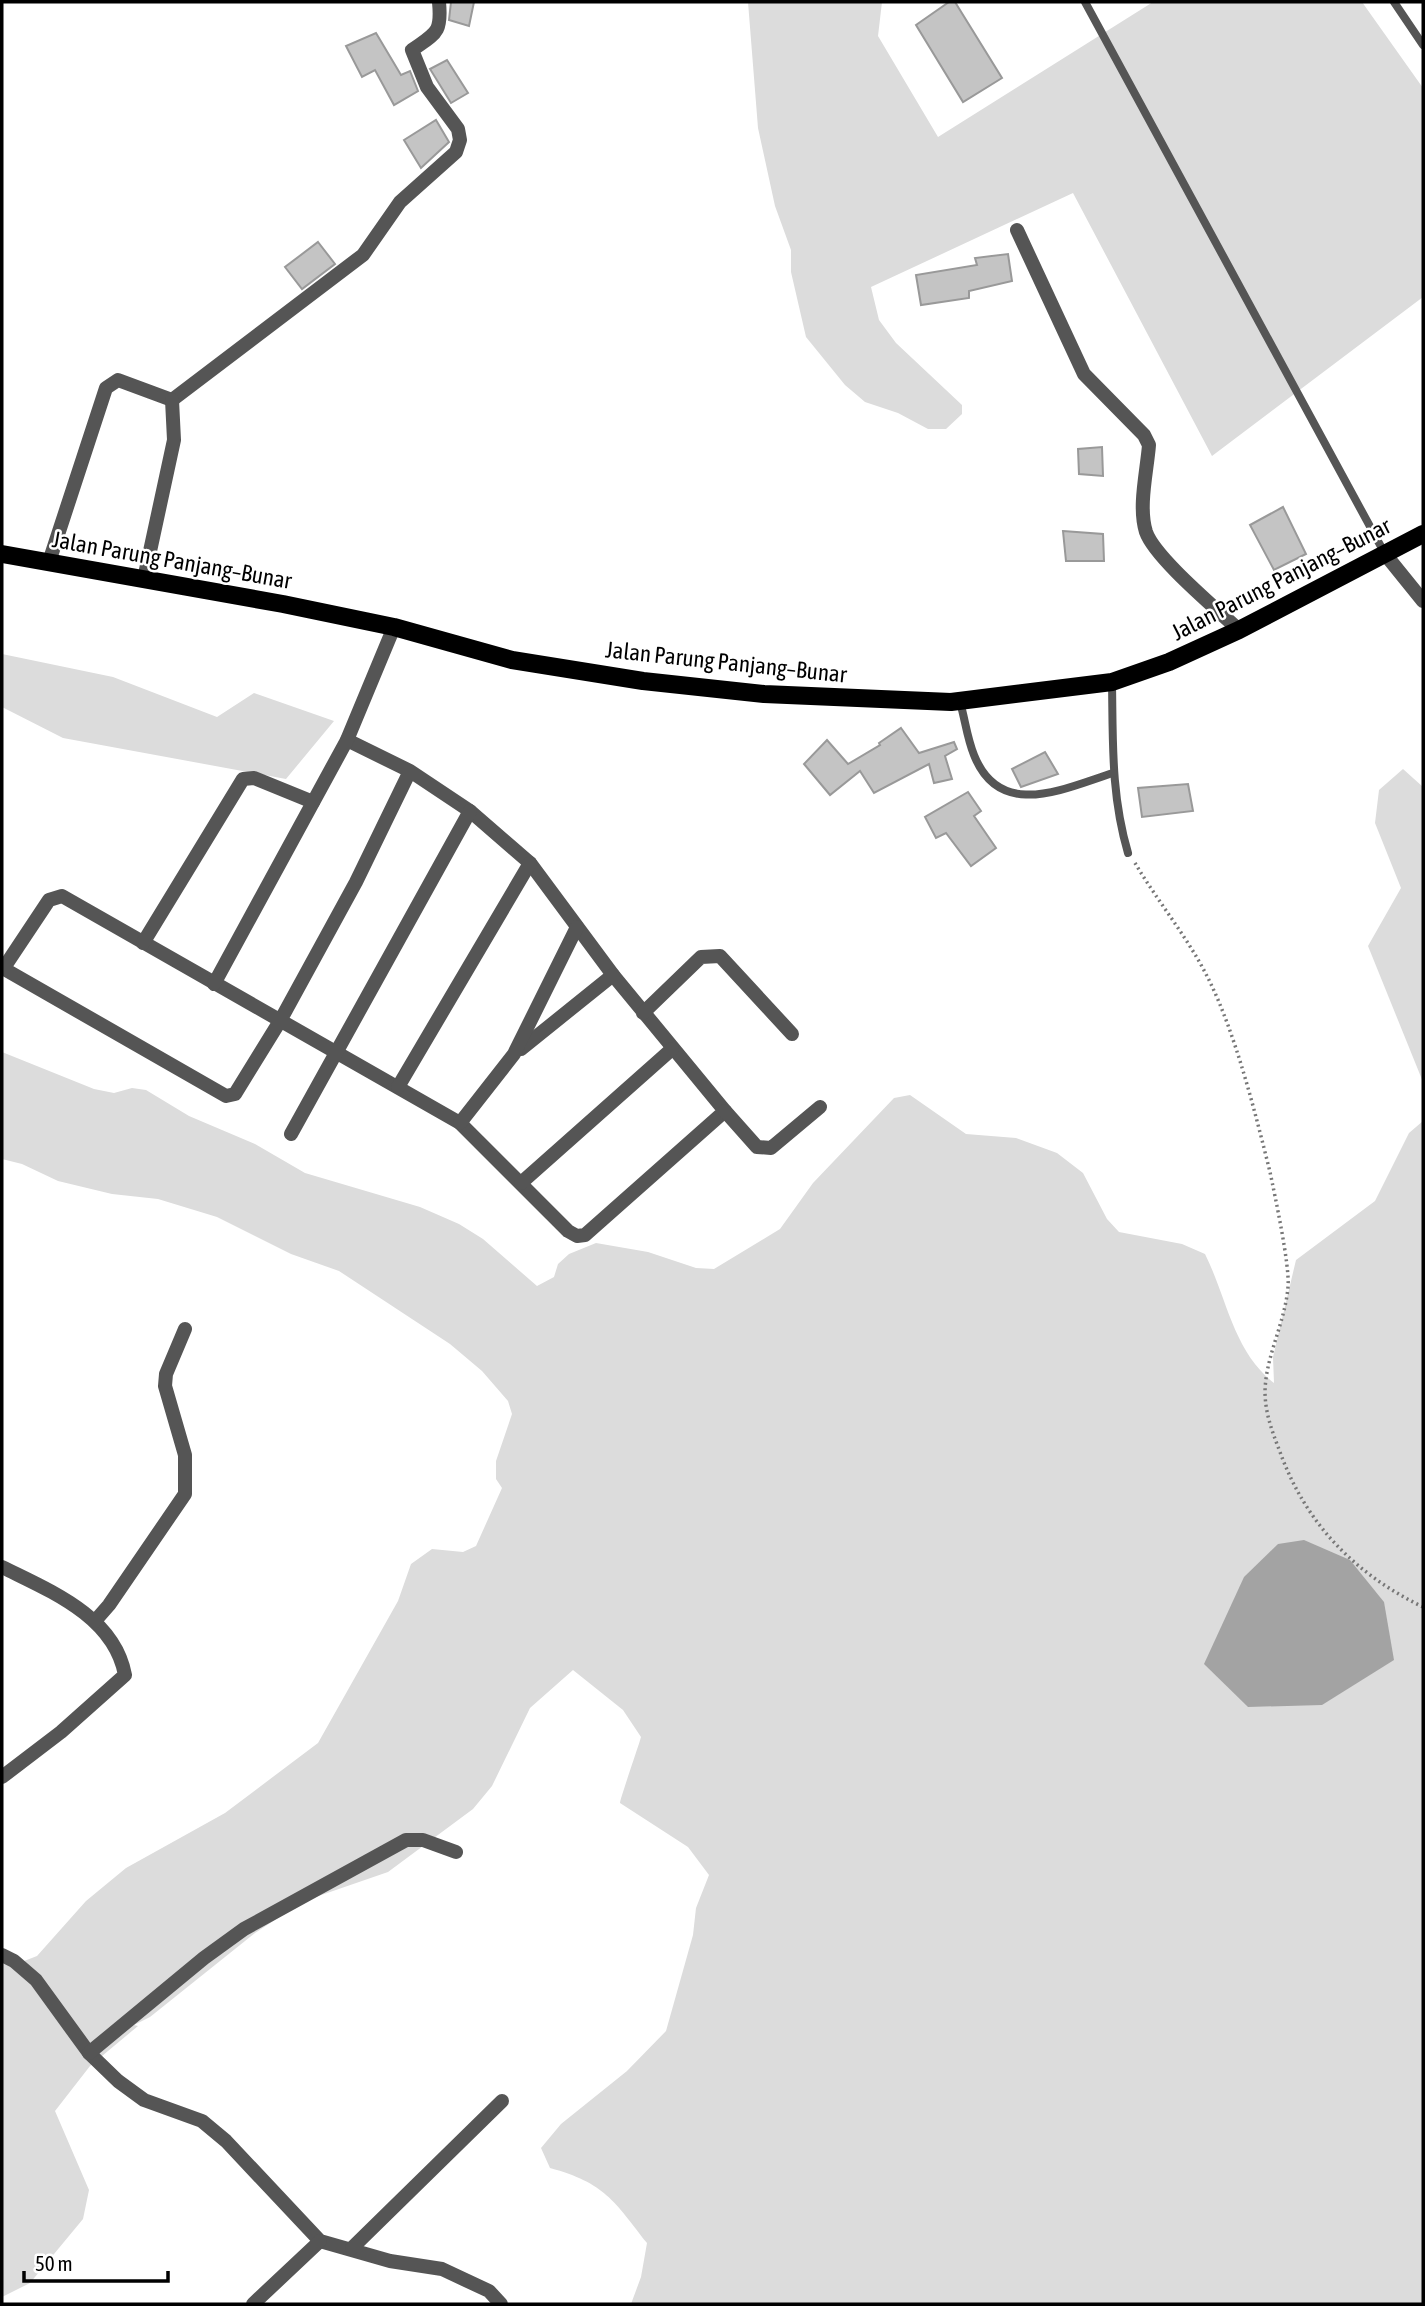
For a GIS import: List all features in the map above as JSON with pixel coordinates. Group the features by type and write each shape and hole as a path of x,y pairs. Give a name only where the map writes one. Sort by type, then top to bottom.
{"main road":[{"name":"Jalan Parung Panjang–Bunar","path":"2,554 394,627 512,660 643,681 790,696 960,702 1112,682 1169,662 1240,630 1423,534"}],"street":[{"path":"172,400 363,255 401,202 456,152 460,141 458,129 427,87 412,50 435,33 441,25 439,2"},
{"path":"1017,230 1084,374 1144,435 1149,445 1144,519 1147,535 1184,580 1240,630"},
{"path":"49,562 106,388 118,380 172,400"},
{"path":"144,579 174,440 172,400"},
{"path":"1385,554 1423,601"},
{"path":"215,984 347,740 394,627"},
{"path":"347,740 410,771 470,811 530,863 643,1013 757,1147 771,1148 820,1107"},
{"path":"410,771 356,882 280,1021 242,1087 235,1094 226,1096 9,973 5,966 49,900 55,896 62,897 280,1021 398,1087 460,1123 568,1231 577,1236 585,1235 725,1111"},
{"path":"143,943 243,779 254,778 313,802"},
{"path":"291,1134 470,811"},
{"path":"398,1087 530,863"},
{"path":"460,1123 514,1054 578,927"},
{"path":"643,1013 701,957 720,956 792,1034"},
{"path":"514,1054 613,975"},
{"path":"521,1183 672,1049"},
{"path":"95,1621 110,1605 184,1494 185,1455 165,1386 166,1374 185,1329"},
{"path":"2,1567 61,1597 95,1621 122,1657 125,1675 61,1732 2,1777"},
{"path":"89,2053 204,1958 298,1897 406,1840 423,1840 456,1852"},
{"path":"2,1955 14,1961 36,1980 89,2053 118,2081 144,2100 202,2121 226,2141 320,2241 390,2261 442,2269 489,2291 501,2304"},
{"path":"352,2248 502,2101"},
{"path":"253,2304 320,2241"}],"lane":[{"path":"1085,2 1385,554"},
{"path":"1394,2 1423,45"},
{"path":"1112,682 1116,815 1128,853"},
{"path":"960,702 974,756 988,776 1008,792 1037,797 1113,774"}],"path":[{"path":"1128,853 1208,978 1225,1017 1270,1174 1289,1285 1267,1378 1267,1416 1292,1485 1321,1528 1352,1563 1391,1591 1423,1607"}],"shaded area":[{"path":"748,2 882,2 878,36 938,137 1153,2 1362,2 1423,88 1423,297 1212,456 1073,193 871,287 879,320 896,343 962,405 962,414 946,429 928,429 898,413 865,402 845,385 806,337 791,272 791,250 775,206 758,128"},
{"path":"2,654 113,677 217,717 254,693 334,721 286,779 63,738 2,707"},
{"path":"1403,769 1423,787 1423,1082 1368,946 1401,888 1375,823 1379,790"},
{"path":"2,1052 94,1089 114,1093 132,1088 146,1090 189,1116 255,1144 305,1173 420,1207 459,1224 483,1239 537,1286 554,1277 558,1264 569,1254 596,1243 648,1252 696,1268 714,1269 780,1229 813,1183 894,1098 910,1095 966,1134 1016,1138 1057,1153 1083,1173 1107,1219 1119,1232 1182,1244 1205,1254 1240,1340 1260,1370 1274,1383 1273,1357 1296,1260 1375,1201 1409,1133 1423,1121 1423,2304 631,2304 641,2277 647,2243 607,2195 584,2180 550,2168 541,2148 561,2124 627,2071 666,2031 693,1935 696,1908 709,1875 688,1847 620,1803 641,1737 623,1710 573,1670 530,1708 492,1786 473,1809 388,1872 304,1901 255,1933 150,2017 134,2025 138,2026 90,2066 55,2111 89,2190 83,2219 30,2283 2,2297 2,1962 19,1963 37,1956 86,1901 126,1868 225,1813 318,1743 398,1601 411,1564 432,1549 463,1552 476,1546 502,1488 496,1479 496,1461 512,1414 508,1401 482,1371 450,1344 339,1271 291,1254 217,1217 158,1199 112,1194 58,1181 22,1164 2,1159"},
{"path":"1304,1540 1350,1560 1384,1602 1394,1660 1322,1705 1248,1707 1204,1664 1244,1577 1278,1544"}],"building":[{"path":"451,2 474,2 469,26 449,20"},
{"path":"949,2 955,2 1002,78 963,102 916,25"},
{"path":"376,33 401,75 410,71 418,91 394,105 375,70 362,77 346,46"},
{"path":"447,60 468,93 451,103 430,69"},
{"path":"436,120 449,142 421,168 404,140"},
{"path":"318,242 335,264 302,289 285,267"},
{"path":"1008,254 1012,281 969,291 969,298 921,305 916,275 977,265 975,258"},
{"path":"1102,447 1103,476 1079,474 1078,449"},
{"path":"1283,507 1306,554 1274,570 1250,525"},
{"path":"1063,531 1103,534 1104,561 1066,561"},
{"path":"901,728 919,753 954,742 957,749 945,756 952,779 934,783 929,764 874,793 860,771 830,795 804,764 827,740 848,764 880,745 879,743"},
{"path":"1045,752 1058,774 1021,787 1012,769"},
{"path":"1188,784 1193,811 1142,817 1138,788"},
{"path":"968,792 981,811 974,816 996,848 971,866 946,833 936,838 925,817"}]}
